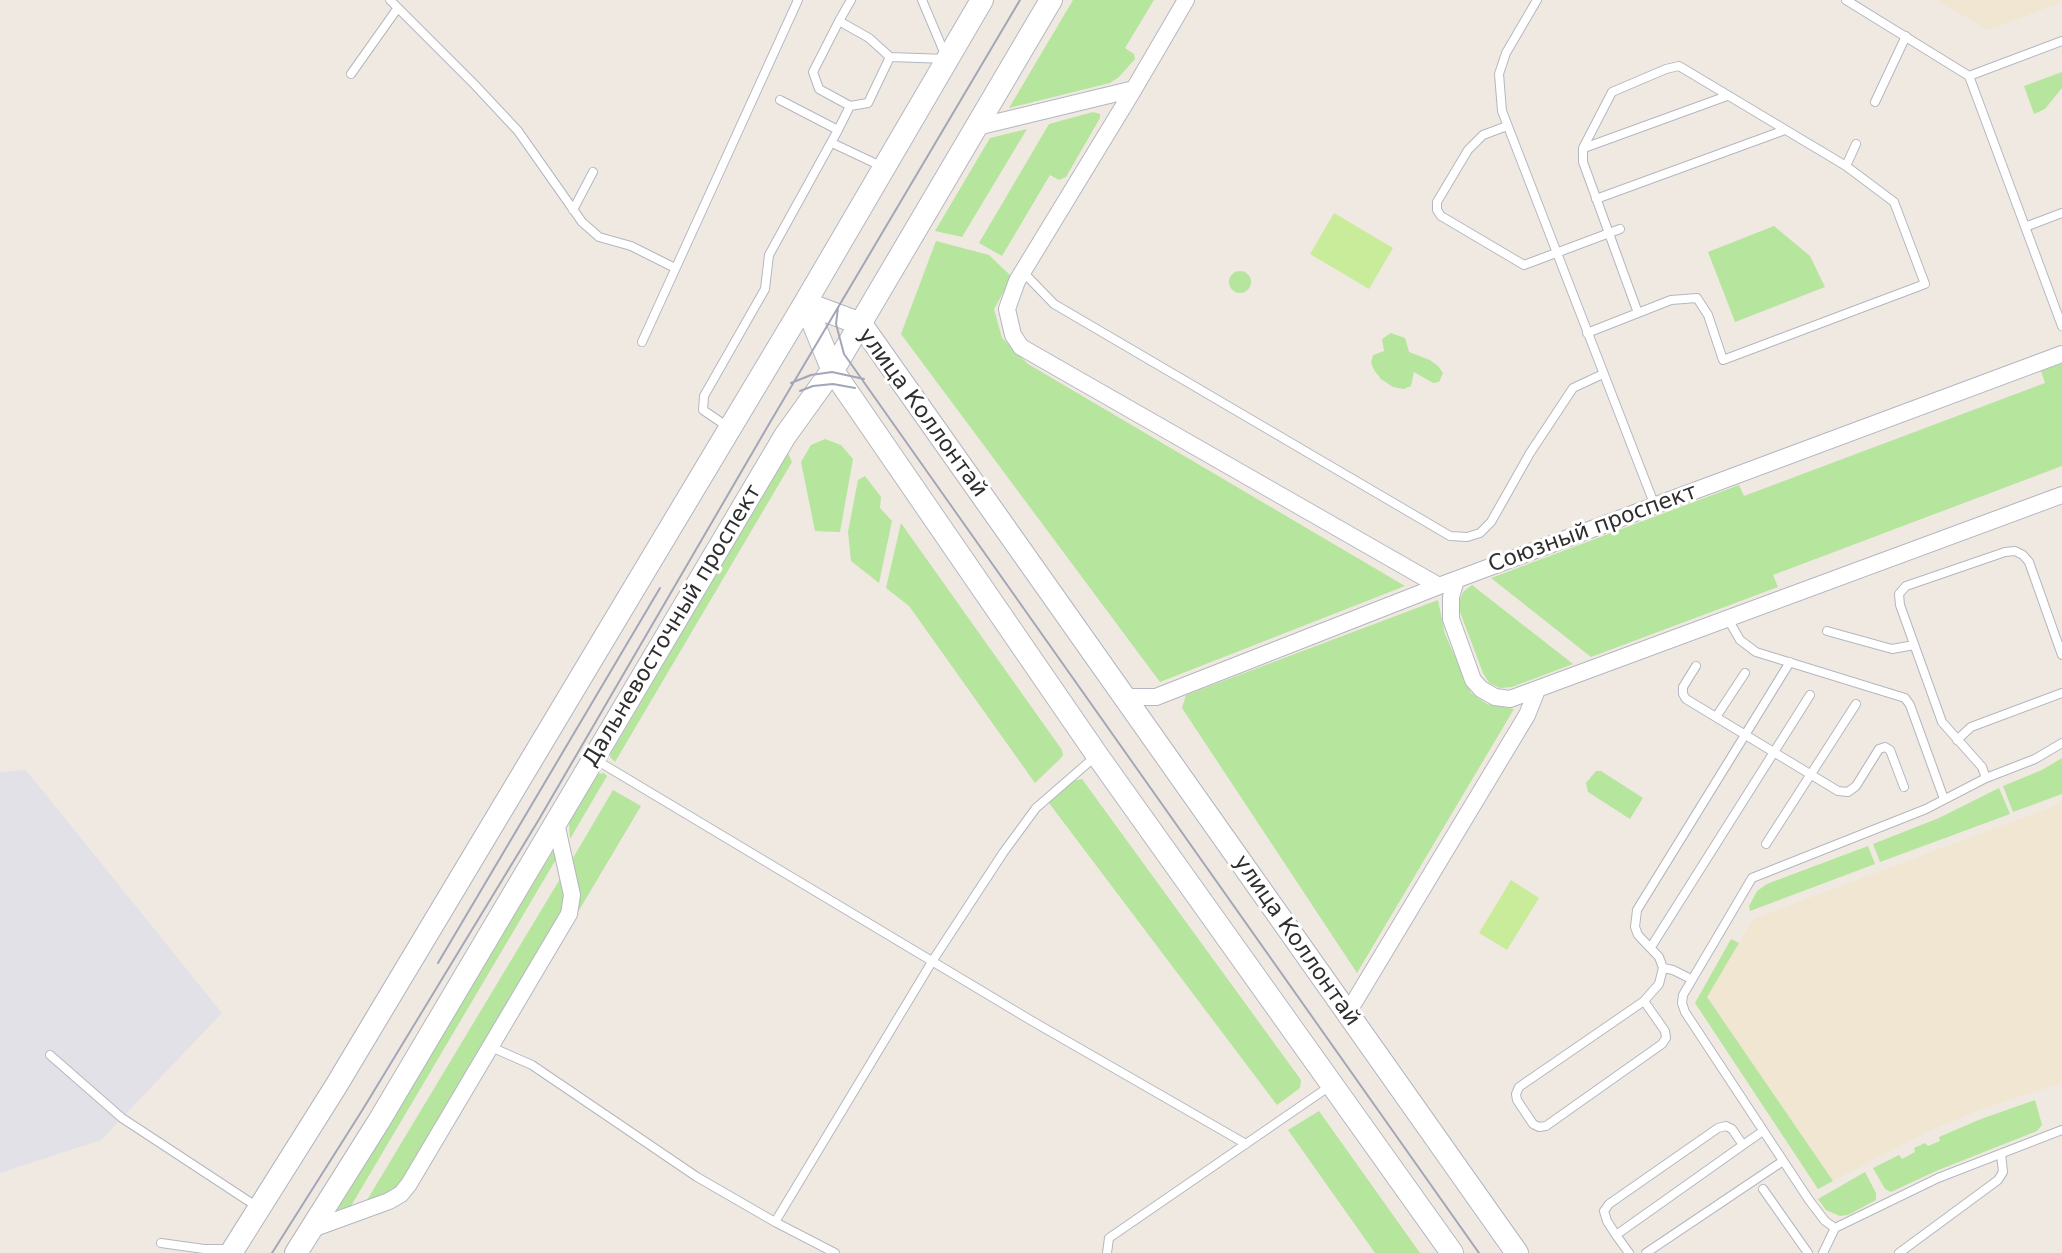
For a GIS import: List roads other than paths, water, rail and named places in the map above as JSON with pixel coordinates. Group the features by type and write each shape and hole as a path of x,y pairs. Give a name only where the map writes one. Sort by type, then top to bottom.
{"main road":[{"path":"232,1251 344,1073 805,303 982,0"},
{"name":"Дальневосточный проспект","path":"296,1253 379,1121 785,436 833,371 1051,0"},
{"name":"улица Коллонтай","path":"805,303 861,324 1517,1253"},
{"name":"улица Коллонтай","path":"805,303 833,371 1097,755 1452,1253"}],"street":[{"path":"1186,0 1023,272 1007,309 1013,335 1021,347 1439,586"},
{"path":"977,127 1134,89"},
{"name":"Союзный проспект","path":"1124,697 1156,697 1439,586 2062,354"},
{"path":"1456,580 1451,597 1451,619 1473,680 1495,697 1510,699 2062,495"},
{"path":"1347,1014 1527,715 1537,690"},
{"path":"312,1229 401,1194 409,1184 572,905 566,857 556,823"}],"lane":[{"path":"390,0 518,131 573,210 599,237 631,246 675,268"},
{"path":"642,342 798,0"},
{"path":"851,0 813,72 819,89 850,106 868,103 890,57"},
{"path":"839,21 869,38 890,57 947,59 922,0"},
{"path":"1537,0 1506,53 1499,74 1499,92 1507,126 1655,506"},
{"path":"1846,0 1969,76 2062,326"},
{"path":"351,74 397,9"},
{"path":"1875,102 1906,36"},
{"path":"1969,76 2062,41"},
{"path":"1587,333 1638,313 1671,300 1697,298 1708,315 1723,360 1925,284 1894,202 1846,166 1679,66 1612,92 1583,148 1583,162 1638,313"},
{"path":"1583,148 1727,96"},
{"path":"780,100 838,130"},
{"path":"729,428 703,410 704,396 765,289 769,255 850,106"},
{"path":"1507,126 1483,135 1468,150 1437,202 1441,216 1519,264 1530,265 1620,229"},
{"path":"1596,199 1785,130"},
{"path":"832,143 884,167"},
{"path":"1846,166 1856,144"},
{"path":"573,210 593,172"},
{"path":"2025,227 2062,213"},
{"path":"1023,272 1054,304 1450,536 1467,537 1480,533 1491,522 1530,453 1573,388 1603,374"},
{"path":"1986,778 1982,767 1942,722 1900,605 1899,594 1906,586 2015,551 2029,562 2062,655"},
{"path":"1728,619 1740,640 1756,652 1905,698 1944,799"},
{"path":"1827,631 1892,649 1914,645"},
{"path":"1644,1001 1665,1031 1666,1038 1662,1044 1546,1126 1533,1124 1517,1100 1519,1087 1644,1001 1659,984 1663,968 1659,957 1638,935 1635,927 1637,910 1790,662"},
{"path":"1696,666 1683,687 1686,699 1838,791 1848,792 1856,786 1879,749 1885,747 1890,750 1904,787"},
{"path":"1716,717 1745,673"},
{"path":"1957,740 1971,727 2062,693"},
{"path":"1651,947 1810,695"},
{"path":"1766,844 1856,704"},
{"path":"1835,1228 1825,1221 1783,1161 1685,1012 1683,995 1752,878 1926,809 1986,778 2035,759 2062,743"},
{"path":"775,1222 933,960 1032,813 1097,755"},
{"path":"594,759 1032,1021 1246,1144"},
{"path":"1663,968 1691,979"},
{"path":"490,1046 532,1065 697,1177 835,1253"},
{"path":"50,1055 122,1118 259,1208"},
{"path":"1107,1253 1109,1238 1332,1085"},
{"path":"1629,1253 1607,1221 1604,1211 1609,1204 1718,1128 1726,1126 1732,1129 1743,1145"},
{"path":"1823,1253 1835,1228 1938,1178 2062,1130"},
{"path":"1616,1235 1763,1131"},
{"path":"1899,1253 1998,1180 2003,1172 2001,1154"},
{"path":"1646,1253 1783,1161"},
{"path":"1763,1189 1808,1253"},
{"path":"161,1243 232,1251"}],"tram line":[{"path":"272,1253 538,821 1020,0"},
{"path":"838,308 836,324 844,354 1479,1253"},
{"path":"791,383 811,375 832,372 864,379"},
{"path":"800,391 833,384 855,388"},
{"path":"438,963 660,588"}]}
